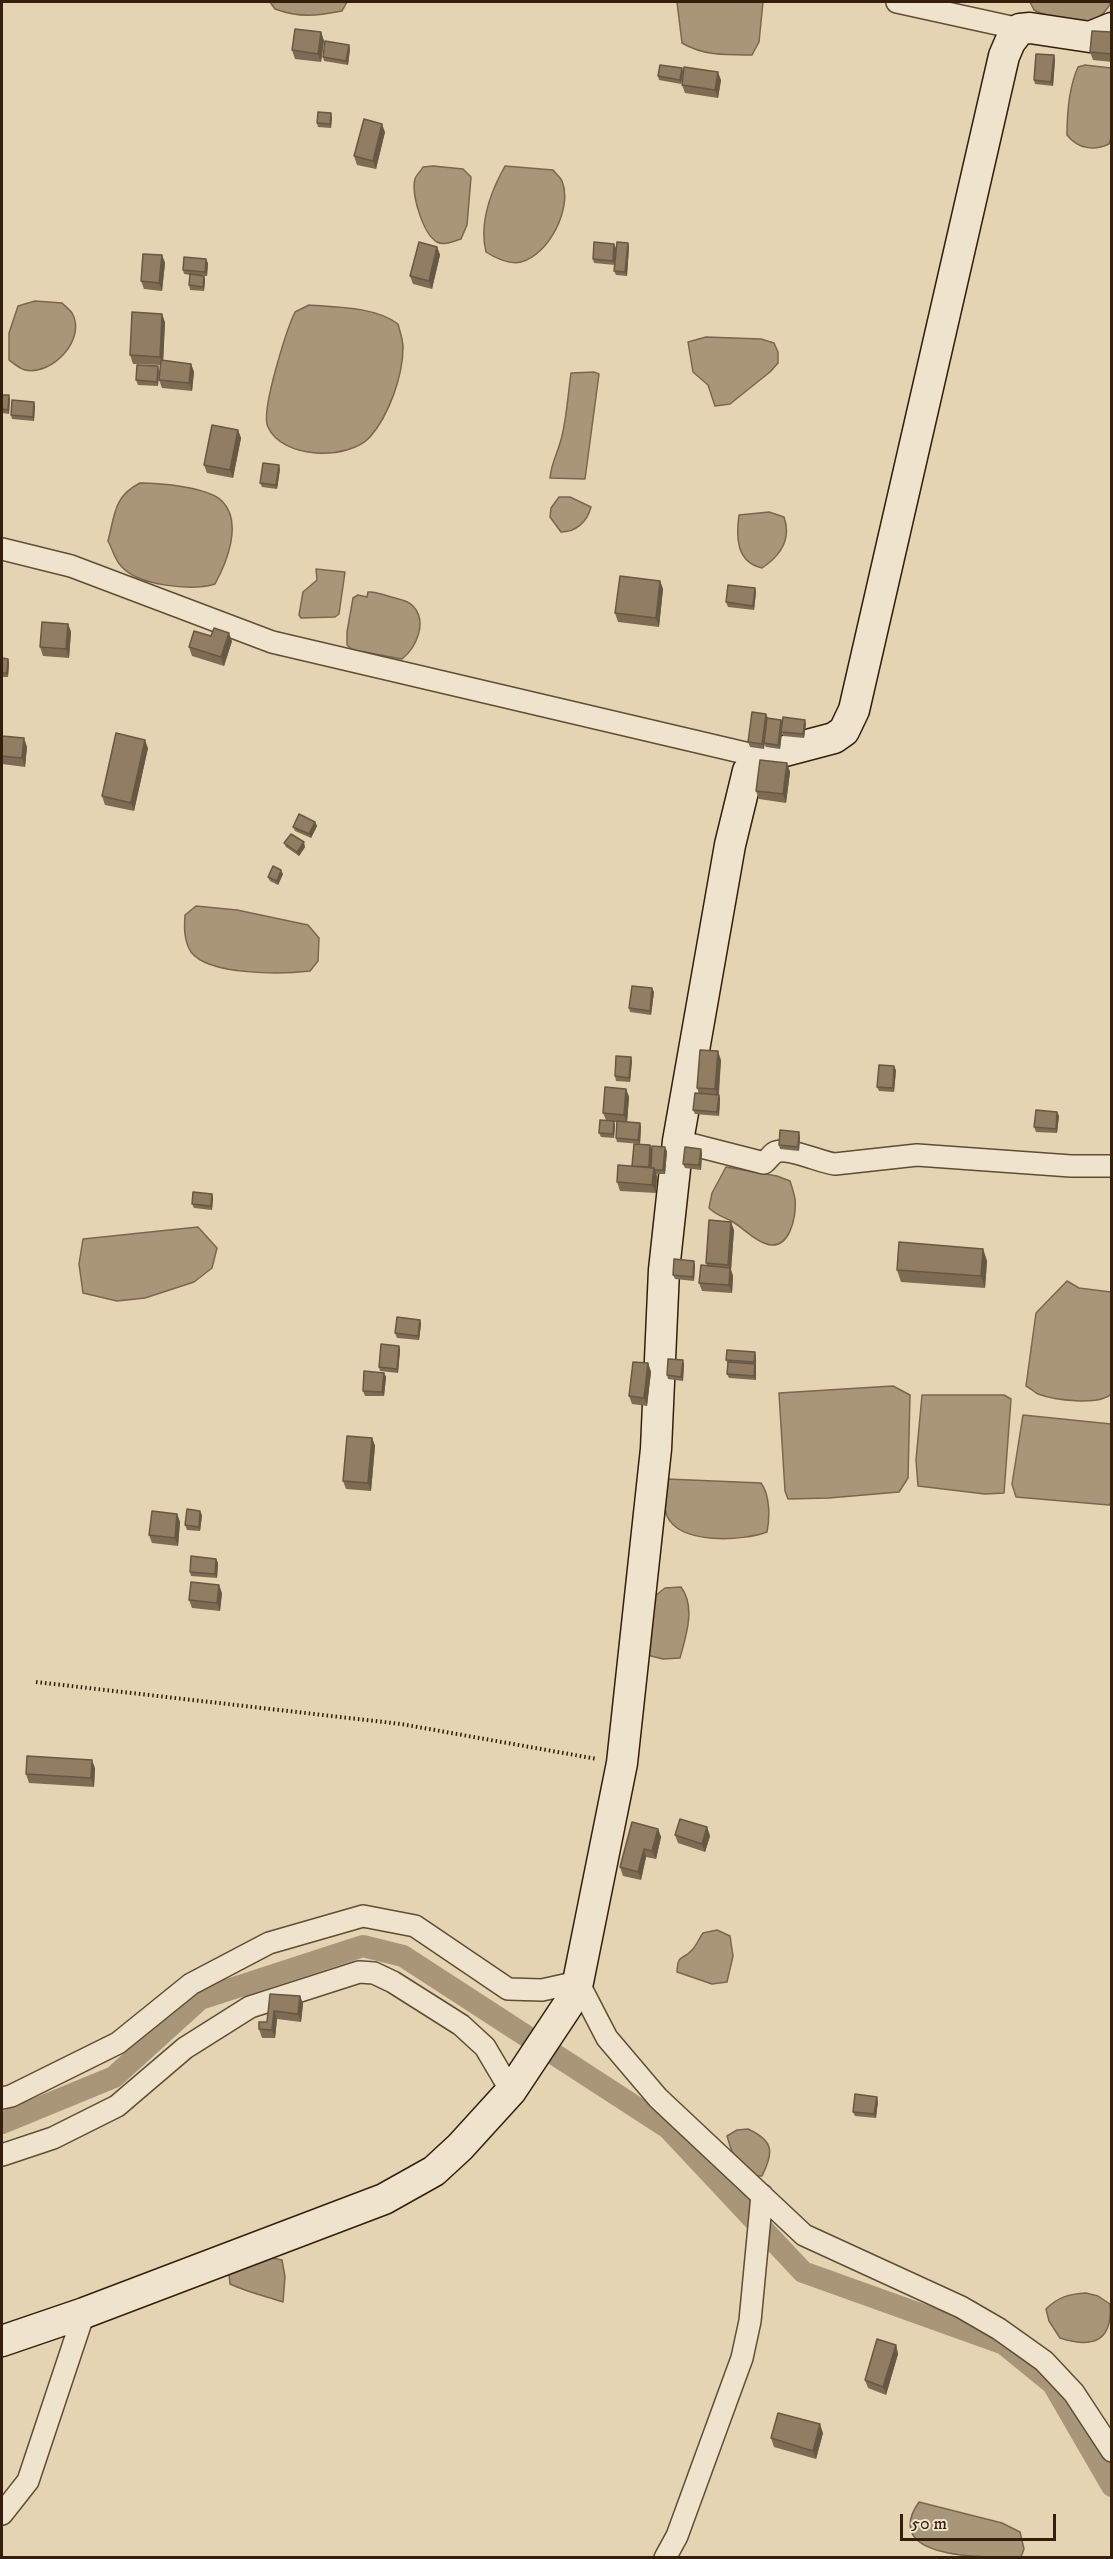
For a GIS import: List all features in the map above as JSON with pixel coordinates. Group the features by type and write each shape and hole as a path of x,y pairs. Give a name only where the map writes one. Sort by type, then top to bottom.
{"main road":[{"path":"2,2341 84,2313 384,2199 434,2171 460,2148 514,2087 573,1994 622,1763 656,1449 664,1270 678,1141 730,845 748,771 754,762 762,757 834,738 844,731 854,710 1004,56 1010,42 1020,29 1030,28 1090,37 1112,28"}],"street":[{"path":"897,2 1020,29"},
{"path":"2,549 71,566 272,642 762,757"},
{"path":"678,1141 764,1163 774,1153 781,1150 812,1157 823,1163 835,1164 917,1155 1071,1166 1112,1166"},
{"path":"2,2098 11,2096 118,2043 191,1984 269,1943 363,1916 415,1926 508,1989 573,1994 658,2098 804,2235 961,2307 999,2329 1044,2361 1074,2393 1112,2451"},
{"path":"2,2155 53,2138 117,2106 185,2048 250,2007 359,1972 375,1973 393,1982 461,2025 484,2047 514,2087"},
{"path":"665,2558 677,2536 742,2358 750,2321 762,2196"},
{"path":"2,2514 28,2481 84,2313"}],"path":[{"path":"36,1682 401,1724 622,1763"}],"shaded area":[{"path":"270,2 347,2 342,11 308,15 292,14 275,9"},
{"path":"677,2 763,2 759,42 752,55 707,53 682,43"},
{"path":"1030,2 1111,2 1100,16 1091,21 1085,21 1046,15 1034,10"},
{"path":"1085,65 1111,68 1111,138 1109,144 1098,148 1081,146 1067,135 1072,83 1078,67"},
{"path":"505,166 553,170 562,181 565,192 561,216 549,240 531,258 517,263 494,257 486,252 484,241 488,208"},
{"path":"423,167 463,169 471,177 467,225 461,239 449,243 437,242 427,231 419,213 415,194 416,178"},
{"path":"35,301 62,303 72,313 75,334 64,354 56,361 46,367 25,370 9,360 9,333 18,306"},
{"path":"309,305 368,311 389,318 398,324 403,347 401,370 394,395 383,418 370,437 360,445 347,450 332,453 301,451 276,438 268,427 271,389 286,335 295,312"},
{"path":"706,337 761,339 774,343 778,352 778,363 730,404 715,406 708,385 693,372 688,342"},
{"path":"594,372 599,374 585,479 550,478 564,428 571,373"},
{"path":"140,483 195,489 222,501 228,510 232,531 228,554 215,584 180,587 152,582 129,573 119,563 108,541 114,514 125,494"},
{"path":"559,497 570,497 591,507 584,522 566,532 561,532 550,517 551,508"},
{"path":"769,512 784,517 786,533 779,553 762,568 747,560 740,548 739,515"},
{"path":"316,569 345,572 339,614 335,617 301,618 299,615 303,592 317,580"},
{"path":"368,592 406,601 417,612 420,627 416,642 402,659 353,650 347,645 353,598 358,595 367,597"},
{"path":"196,906 237,910 308,925 319,938 318,961 310,971 283,973 247,972 213,966 200,960 191,952 186,939 185,915"},
{"path":"726,1167 777,1176 790,1181 795,1199 795,1215 790,1232 780,1243 773,1245 764,1243 709,1208 712,1193"},
{"path":"198,1227 217,1248 212,1268 194,1282 145,1298 117,1301 83,1293 79,1264 83,1239"},
{"path":"1067,1281 1079,1288 1111,1292 1111,1394 1105,1398 1087,1401 1065,1400 1038,1394 1026,1386 1036,1313"},
{"path":"893,1386 910,1395 908,1478 899,1492 788,1499 785,1491 779,1393"},
{"path":"922,1395 1004,1395 1011,1399 1004,1493 985,1494 918,1486 916,1460"},
{"path":"1023,1415 1111,1424 1112,1502 1109,1505 1016,1497 1012,1484"},
{"path":"667,1479 761,1483 768,1506 767,1532 728,1539 698,1536 685,1532 674,1525 665,1511"},
{"path":"681,1587 686,1595 689,1612 680,1658 663,1659 647,1655 650,1600 665,1588"},
{"path":"717,1930 730,1936 733,1956 727,1982 712,1984 677,1972 680,1959 694,1948 703,1933"},
{"path":"748,2129 763,2138 769,2148 769,2160 762,2176 742,2169 729,2143 727,2136 737,2130"},
{"path":"268,2257 282,2260 285,2277 283,2302 230,2284 229,2274"},
{"path":"1086,2293 1098,2296 1110,2304 1110,2317 1104,2335 1090,2342 1060,2338 1049,2321 1046,2309 1064,2297"},
{"path":"919,2502 1002,2523 1020,2532 1024,2549 1021,2557 962,2555 924,2545 913,2535 910,2521"}],"building":[{"path":"295,29 321,32 318,54 292,50"},
{"path":"1092,31 1112,32 1112,54 1090,52"},
{"path":"325,41 349,45 346,61 323,57"},
{"path":"1036,54 1054,55 1051,82 1034,80"},
{"path":"660,65 682,68 680,80 658,76"},
{"path":"684,67 718,72 715,90 682,85"},
{"path":"318,112 331,113 330,124 317,123"},
{"path":"364,119 382,124 373,161 354,156"},
{"path":"419,242 437,247 429,281 410,276"},
{"path":"594,242 614,244 613,261 593,259"},
{"path":"617,242 628,243 625,272 614,271"},
{"path":"143,254 162,255 159,283 141,281"},
{"path":"184,257 206,259 205,272 183,270"},
{"path":"190,274 204,276 203,287 189,285"},
{"path":"132,312 162,314 160,357 130,355"},
{"path":"161,360 191,364 189,383 159,380"},
{"path":"137,365 158,366 157,382 136,380"},
{"path":"2,395 9,395 8,410 2,409"},
{"path":"12,400 34,402 33,417 11,415"},
{"path":"212,425 238,430 230,470 204,465"},
{"path":"263,463 279,465 276,485 260,483"},
{"path":"620,576 660,581 656,618 615,613"},
{"path":"728,585 755,588 753,606 726,602"},
{"path":"42,622 68,624 66,649 40,647"},
{"path":"214,628 229,633 221,657 189,647 194,631 211,636"},
{"path":"2,658 8,659 7,673 2,673"},
{"path":"752,712 766,714 762,744 748,742"},
{"path":"783,717 805,720 803,734 781,732"},
{"path":"767,718 781,720 778,745 764,743"},
{"path":"116,733 145,740 131,803 102,796"},
{"path":"2,736 24,738 22,758 2,756"},
{"path":"760,760 787,763 783,794 756,791"},
{"path":"299,814 315,822 309,834 293,827"},
{"path":"291,834 304,842 297,852 284,843"},
{"path":"273,866 281,870 277,881 268,877"},
{"path":"632,986 652,988 650,1011 629,1008"},
{"path":"700,1050 718,1051 715,1089 697,1088"},
{"path":"616,1056 631,1057 629,1078 615,1076"},
{"path":"879,1065 894,1066 893,1088 877,1087"},
{"path":"605,1087 626,1089 624,1115 603,1113"},
{"path":"695,1093 719,1095 717,1112 693,1110"},
{"path":"1036,1110 1057,1112 1056,1129 1034,1127"},
{"path":"600,1120 614,1121 613,1134 599,1133"},
{"path":"617,1121 640,1123 638,1140 616,1138"},
{"path":"780,1130 799,1132 798,1147 779,1145"},
{"path":"634,1144 650,1145 649,1167 632,1166"},
{"path":"652,1146 665,1147 663,1170 651,1168"},
{"path":"685,1147 701,1149 699,1165 683,1164"},
{"path":"618,1165 654,1168 652,1185 617,1182"},
{"path":"193,1192 212,1194 211,1206 192,1204"},
{"path":"709,1220 731,1222 728,1265 706,1263"},
{"path":"899,1242 983,1249 981,1276 897,1270"},
{"path":"674,1259 694,1261 693,1277 673,1275"},
{"path":"701,1265 730,1268 729,1285 699,1283"},
{"path":"397,1317 420,1320 418,1336 395,1333"},
{"path":"381,1344 399,1346 397,1369 379,1367"},
{"path":"727,1350 755,1352 754,1362 726,1360"},
{"path":"668,1359 683,1360 681,1377 667,1375"},
{"path":"633,1362 648,1363 644,1398 629,1396"},
{"path":"728,1362 755,1364 754,1376 727,1374"},
{"path":"364,1371 384,1373 382,1392 363,1391"},
{"path":"347,1436 372,1438 368,1483 343,1481"},
{"path":"187,1509 200,1511 199,1527 185,1525"},
{"path":"152,1511 177,1514 175,1538 149,1535"},
{"path":"191,1556 216,1559 215,1574 190,1572"},
{"path":"191,1582 219,1585 217,1603 189,1600"},
{"path":"27,1756 92,1760 91,1778 26,1774"},
{"path":"680,1819 707,1827 702,1844 675,1835"},
{"path":"632,1822 658,1829 652,1851 644,1849 638,1872 620,1867"},
{"path":"270,1994 300,1996 298,2014 274,2011 272,2030 259,2029 259,2022 267,2022"},
{"path":"855,2094 877,2097 874,2114 853,2112"},
{"path":"877,2339 896,2345 883,2387 865,2380"},
{"path":"778,2413 820,2424 813,2451 771,2438"}],"waterway":[{"path":"2,2123 114,2077 200,1999 363,1946 403,1956 668,2128 803,2272 1004,2344 1053,2384 1112,2486"}]}
